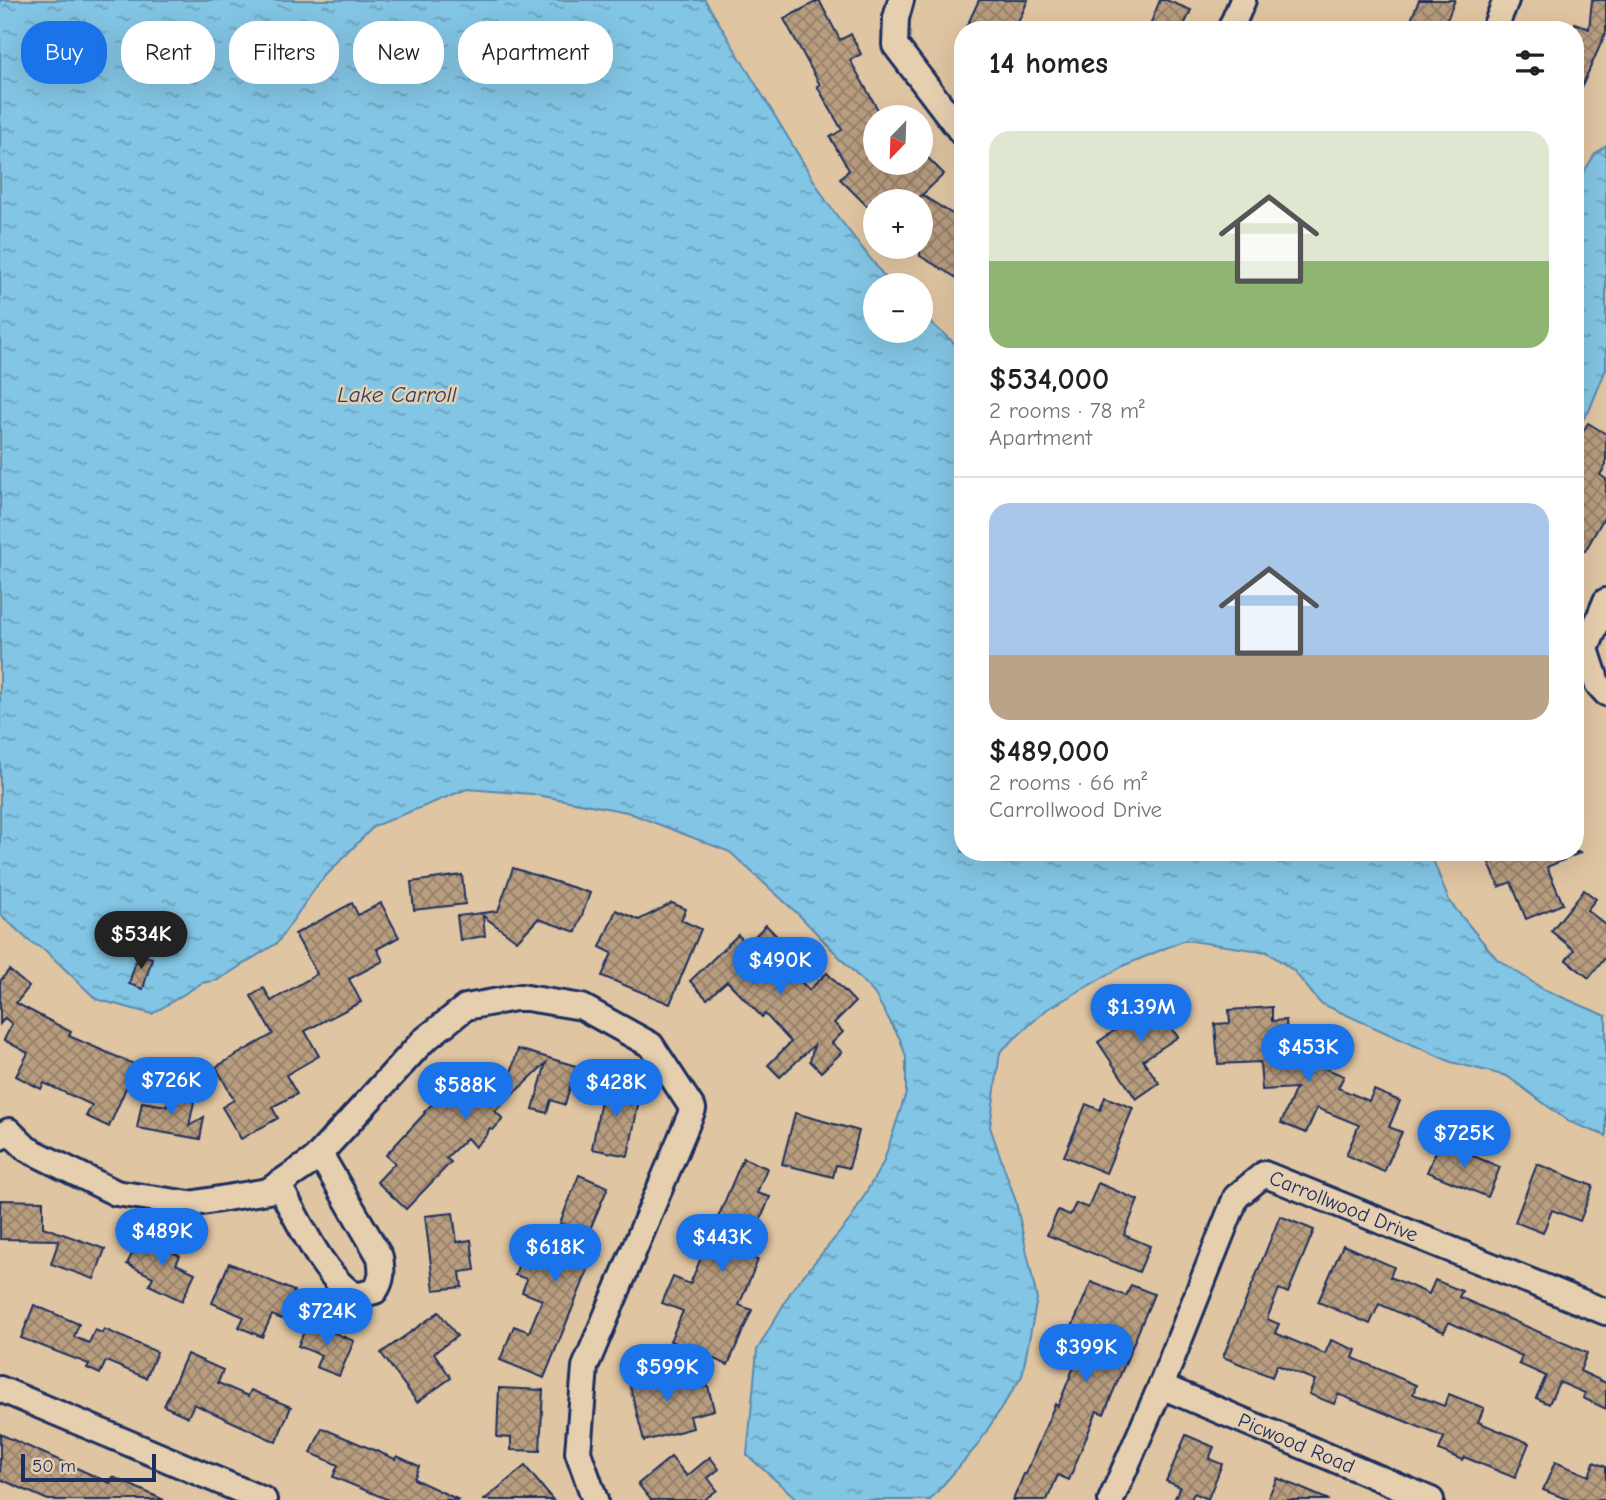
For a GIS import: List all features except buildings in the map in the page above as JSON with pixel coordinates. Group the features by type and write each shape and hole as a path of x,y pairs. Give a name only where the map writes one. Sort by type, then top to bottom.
{"street":[{"path":"901,0 896,18 895,46 954,123"},
{"path":"1234,21 1243,0"},
{"path":"1498,21 1506,0"},
{"path":"1606,601 1586,649 1597,683 1606,693"},
{"path":"3,1131 27,1149 116,1193 190,1204 268,1191 278,1184 320,1154 423,1041 466,1007 521,997 582,1007 651,1045 693,1109 585,1367 578,1452 595,1500"},
{"path":"278,1184 331,1275 344,1290 356,1296 375,1291 381,1282 380,1257 320,1154"},
{"name":"Carrollwood Drive","path":"1111,1500 1161,1386 1236,1197 1264,1174 1606,1312"},
{"name":"Picwood Road","path":"1161,1386 1431,1500"},
{"path":"0,1389 264,1500"}],"water":[{"name":"Lake Carroll","path":"0,0 705,0 828,204 863,249 863,259 871,259 882,273 863,273 863,343 933,343 933,325 954,343 954,861 1433,861 1449,901 1497,959 1543,989 1606,1016 1606,1136 1568,1121 1507,1076 1451,1062 1320,1003 1294,971 1267,952 1185,940 1125,965 1046,1010 1000,1052 990,1127 1016,1202 1037,1299 1022,1376 977,1446 930,1500 798,1500 747,1455 757,1350 793,1288 850,1220 883,1163 906,1093 906,1057 900,1039 874,993 799,915 730,852 627,812 532,794 467,789 374,826 319,883 277,943 218,980 202,983 152,1014 96,999 46,951 29,941 0,914"},
{"path":"1606,145 1606,369 1584,418 1584,172 1595,154"}]}
